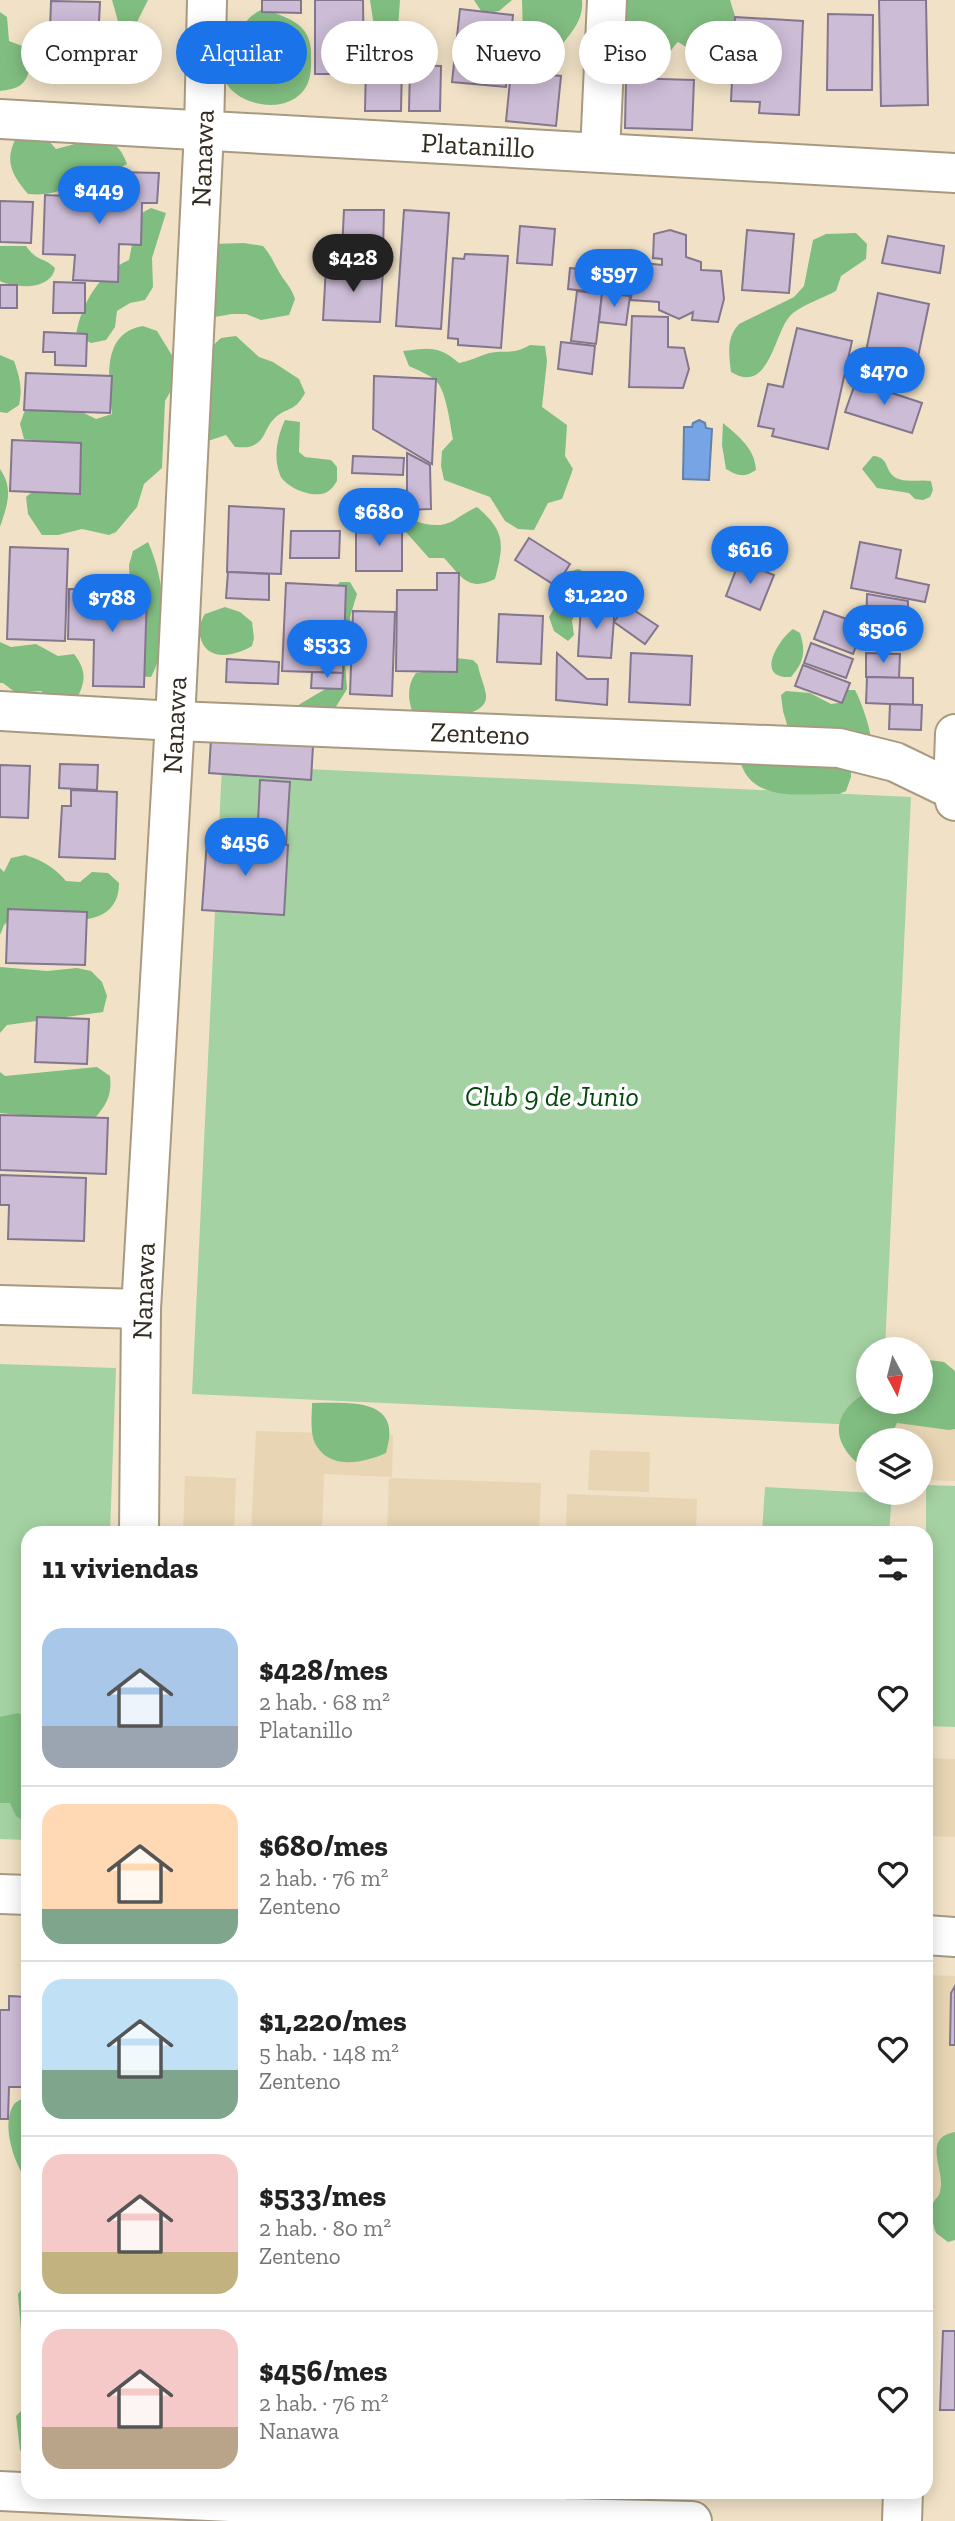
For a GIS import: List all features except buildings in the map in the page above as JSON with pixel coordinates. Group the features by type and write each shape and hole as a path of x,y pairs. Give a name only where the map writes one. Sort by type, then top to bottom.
{"street":[{"name":"Nanawa","path":"139,1526 141,1309 204,131 207,0"},
{"path":"600,152 607,0"},
{"name":"Platanillo","path":"0,119 955,173"},
{"name":"Zenteno","path":"0,711 174,721 839,748 895,762 954,795"},
{"path":"954,795 955,734"},
{"path":"0,1305 141,1309"},
{"path":"0,1894 21,1895"},
{"path":"933,1935 955,1937"},
{"path":"0,2491 21,2493"},
{"path":"72,2499 108,2503 566,2505 692,2521"},
{"path":"902,2521 903,2499"}],"shaded area":[{"path":"886,1414 955,1415 955,1481 933,1480 933,1428 884,1428"},
{"path":"256,1431 393,1435 392,1477 324,1474 322,1526 251,1526"},
{"path":"590,1450 650,1452 649,1492 588,1490"},
{"path":"185,1476 236,1478 234,1526 183,1526"},
{"path":"389,1478 541,1483 539,1526 387,1526"},
{"path":"567,1494 697,1499 696,1526 566,1526"},
{"path":"933,1758 955,1759 955,1837 933,1836"},
{"path":"933,1975 955,1976 955,2232 933,2231"}],"green space":[{"path":"112,0 148,0 138,21 118,21"},
{"path":"370,0 400,0 398,21 373,21"},
{"path":"474,0 512,0 499,11 483,14"},
{"path":"522,0 582,0 579,20 565,40 565,21 523,21"},
{"path":"601,0 730,0 737,21 685,21 685,46 678,42 671,50 671,21 603,21"},
{"path":"263,9 293,21 247,21"},
{"path":"0,12 7,17 9,41 21,46 21,84 0,91"},
{"path":"307,36 311,51 310,75 308,83 298,96 285,103 270,105 255,103 228,84 307,84"},
{"path":"16,138 47,139 56,149 88,141 106,141 114,144 127,164 114,171 83,172 71,184 52,193 28,194 14,174 10,161"},
{"path":"151,208 166,213 152,258 153,287 145,300 130,303 117,311 115,327 106,340 91,343 76,335 82,312 94,290 109,272 129,260 138,215"},
{"path":"856,233 867,244 866,259 841,276 836,291 791,315 763,369 744,377 731,372 729,346 735,329 739,324 794,297 804,286 813,240 826,234"},
{"path":"244,243 263,246 270,255 295,299 289,315 261,320 246,314 209,318 212,244"},
{"path":"0,246 26,246 34,255 55,268 52,275 40,284 32,286 0,281"},
{"path":"143,326 157,331 173,357 176,372 173,387 165,401 162,468 144,484 137,507 116,532 109,535 82,529 58,535 42,535 28,514 26,497 32,492 55,491 71,444 24,439 20,424 25,410 70,406 96,419 112,414 109,374 114,348 129,330"},
{"path":"236,336 259,357 273,362 299,379 305,393 297,404 272,421 259,442 248,447 235,447 226,435 211,440 196,440 196,361 221,338"},
{"path":"530,345 545,346 547,361 542,407 567,425 565,456 573,469 562,499 548,503 534,530 518,529 505,521 490,497 444,480 442,451 453,439 445,398 435,380 409,366 403,351 433,349 445,353 459,363"},
{"path":"0,355 14,361 20,382 19,405 7,413 0,412"},
{"path":"285,420 300,422 299,452 305,457 331,460 337,467 337,481 327,492 313,494 300,491 280,475 277,447"},
{"path":"723,423 749,449 756,470 741,475 726,469 722,445"},
{"path":"873,456 882,459 896,478 931,481 933,490 930,497 915,499 909,493 877,488 862,469"},
{"path":"0,469 8,491 0,527"},
{"path":"373,493 385,498 412,519 432,525 446,524 477,507 493,524 500,539 500,556 495,579 486,583 472,583 461,576 444,558 429,558 397,522 365,518 352,509 359,495"},
{"path":"148,542 162,591 163,610 161,646 151,677 135,676 129,565 133,551"},
{"path":"578,569 593,575 603,597 598,606 575,614 572,621 574,635 568,641 554,631 549,617 561,595 563,574"},
{"path":"340,582 350,582 357,594 350,617 350,633 344,649 347,689 329,718 295,707 327,688 333,646 334,589"},
{"path":"225,607 240,612 252,622 254,638 252,646 222,655 215,654 203,645 200,627 205,614"},
{"path":"793,629 800,633 803,656 791,677 780,676 771,666 772,658 781,641"},
{"path":"0,642 11,647 36,644 58,656 74,654 84,677 76,700 53,702 41,691 16,693 0,683"},
{"path":"456,658 473,660 478,665 486,695 483,705 477,710 456,716 415,717 409,695 416,673 437,670"},
{"path":"848,690 855,690 868,722 871,741 851,755 851,777 846,791 839,794 779,793 753,782 744,772 739,756 791,738 781,695 786,691 810,693 831,704 838,703"},
{"name":"Club 9 de Junio","path":"222,765 911,797 886,1337 856,1337 856,1414 874,1414 881,1426 192,1394"},
{"path":"25,855 47,865 66,881 80,882 92,872 108,873 119,883 116,900 108,911 80,920 15,915 4,925 0,935 0,868 4,872 11,858"},
{"path":"0,967 47,971 77,968 91,971 102,982 107,996 103,1012 7,1025 0,1033"},
{"path":"97,1067 110,1076 110,1089 108,1099 95,1118 79,1121 0,1113 0,1072 5,1076"},
{"path":"933,1361 944,1362 955,1371 955,1429 897,1423 895,1428 856,1428 856,1461 844,1447 840,1437 839,1427 847,1408 856,1400 856,1414 933,1414"},
{"path":"0,1364 116,1368 110,1526 21,1526 21,1840 0,1839"},
{"path":"312,1403 357,1404 381,1413 387,1422 390,1435 386,1453 350,1462 341,1462 324,1455 313,1438"},
{"path":"933,1485 955,1486 955,1727 933,1726 933,1526 926,1526 926,1505 933,1505"},
{"path":"765,1487 856,1492 856,1505 891,1505 890,1526 762,1526"},
{"path":"18,1713 21,1715 21,1819 16,1816 10,1803 0,1803 0,1717"},
{"path":"21,2100 21,2171 14,2156 9,2133 8,2123 14,2104"},
{"path":"955,2132 955,2240 948,2242 936,2233 933,2221 933,2205 940,2193 941,2184 937,2148 945,2135"},
{"path":"21,2290 21,2331 18,2294"},
{"path":"21,2411 21,2452 20,2450 16,2416"}],"water":[{"path":"699,420 705,423 706,428 712,429 709,480 683,479 684,427 692,427 693,423"}]}
